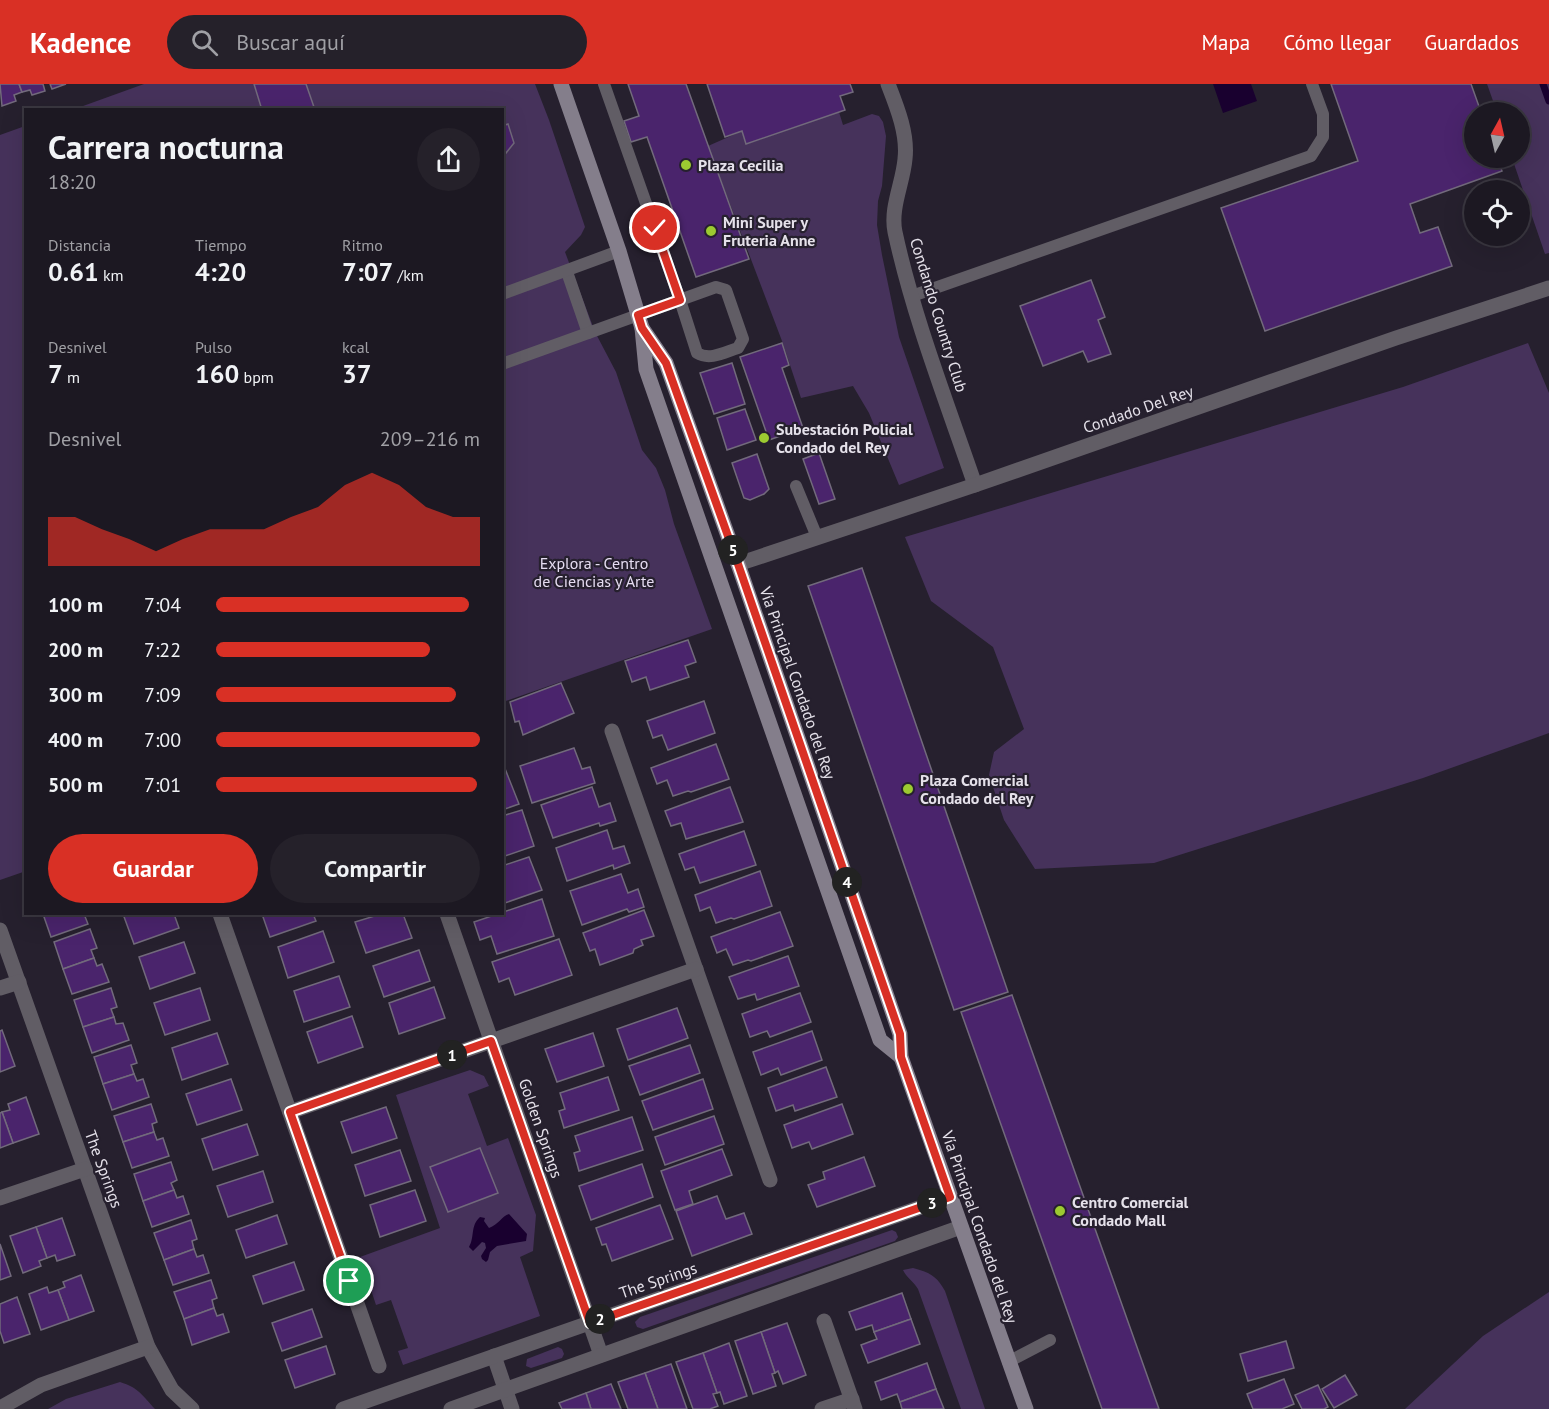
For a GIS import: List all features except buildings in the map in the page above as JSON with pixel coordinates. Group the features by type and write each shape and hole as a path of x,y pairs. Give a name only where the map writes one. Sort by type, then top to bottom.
{"street":[{"name":"Vía Principal Condado del Rey","path":"561,84 619,251 640,321 646,369 722,589 880,1040 901,1057"},
{"name":"Condando Country Club","path":"888,84 901,119 906,158 896,198 894,228 912,296 975,485"},
{"name":"Condado Del Rey","path":"738,564 975,485 1384,342 1549,288"},
{"name":"Vía Principal Condado del Rey","path":"640,321 666,363 738,564 900,1034 901,1057 1026,1409"},
{"path":"709,551 725,561 738,564"},
{"path":"722,589 730,570 738,564"},
{"path":"612,731 770,1180"},
{"path":"220,915 379,1366"},
{"name":"Golden Springs","path":"447,915 601,1355"},
{"name":"The Springs","path":"0,930 148,1347 172,1390 192,1409"},
{"path":"290,1112 696,969"},
{"path":"0,988 19,982"},
{"path":"0,1198 85,1169"},
{"name":"The Springs","path":"343,1409 950,1197"},
{"path":"451,1409 961,1227"},
{"path":"822,1409 854,1404 824,1322"},
{"path":"0,1408 41,1385 148,1347"},
{"path":"494,1356 512,1409"}],"lane":[{"path":"504,363 588,333 640,321 680,300 716,287 726,290 743,339 741,345 711,357 703,357 697,353 680,300 604,84"},
{"path":"912,296 1311,156 1323,137 1323,114 1312,84"},
{"path":"504,293 619,251"},
{"path":"567,272 588,333"},
{"path":"796,486 817,537"},
{"path":"1008,1362 1050,1340"}],"green space":[{"name":"Explora - Centro de Ciencias y Arte","path":"144,84 535,84 585,227 581,235 565,252 595,332 616,372 642,450 656,468 665,490 674,524 712,629 504,702 504,108 78,108"},
{"path":"1487,84 1549,84 1549,253 1545,254 1530,210 1530,180 1520,180 1515,168 1530,168 1530,102 1493,102"},
{"path":"839,112 843,125 872,114 879,116 883,122 886,136 877,225 882,255 899,337 944,468 899,485 869,413 853,386 801,398 782,341 708,146 742,131 747,144"},
{"path":"24,126 24,872 0,880 0,135"},
{"path":"1528,343 1549,393 1549,733 1423,778 1154,863 1035,869 1004,820 989,775 994,752 1024,729 993,647 931,601 905,537 1403,387"},
{"path":"470,1070 484,1076 489,1086 468,1094 487,1146 508,1138 536,1215 533,1251 520,1257 540,1316 403,1365 398,1351 408,1348 391,1300 376,1305 360,1257 440,1228 396,1095"},
{"path":"892,1230 898,1237 895,1241 643,1329 637,1327 635,1322 640,1317"},
{"path":"913,1268 932,1275 945,1291 985,1409 961,1409 918,1289 903,1270"},
{"path":"1549,1292 1549,1409 1405,1409 1483,1336"},
{"path":"558,1347 564,1354 562,1358 531,1368 526,1366 527,1359"},
{"path":"120,1382 136,1389 155,1409 48,1409 66,1399"}],"shaded area":[{"path":"1213,84 1251,84 1257,101 1223,113"},
{"path":"509,1214 527,1234 526,1241 497,1246 490,1252 486,1262 481,1256 486,1248 485,1243 482,1242 473,1251 469,1247 475,1224 480,1217 485,1218 484,1221 489,1228"}],"waterway":[{"path":"1543,84 1549,101"}],"place":[{"name":"Plaza Cecilia","path":"686,165"},
{"name":"Mini Super y Fruteria Anne","path":"711,231"},
{"name":"Subestación Policial Condado del Rey","path":"764,438"},
{"name":"Plaza Comercial Condado del Rey","path":"908,789"},
{"name":"Centro Comercial Condado Mall","path":"1060,1211"}],"route":[{"path":"349,1281 290,1112 491,1041 590,1323 950,1197 901,1057 900,1034 738,564 666,363 642,328 638,315 680,300 655,228"}]}
